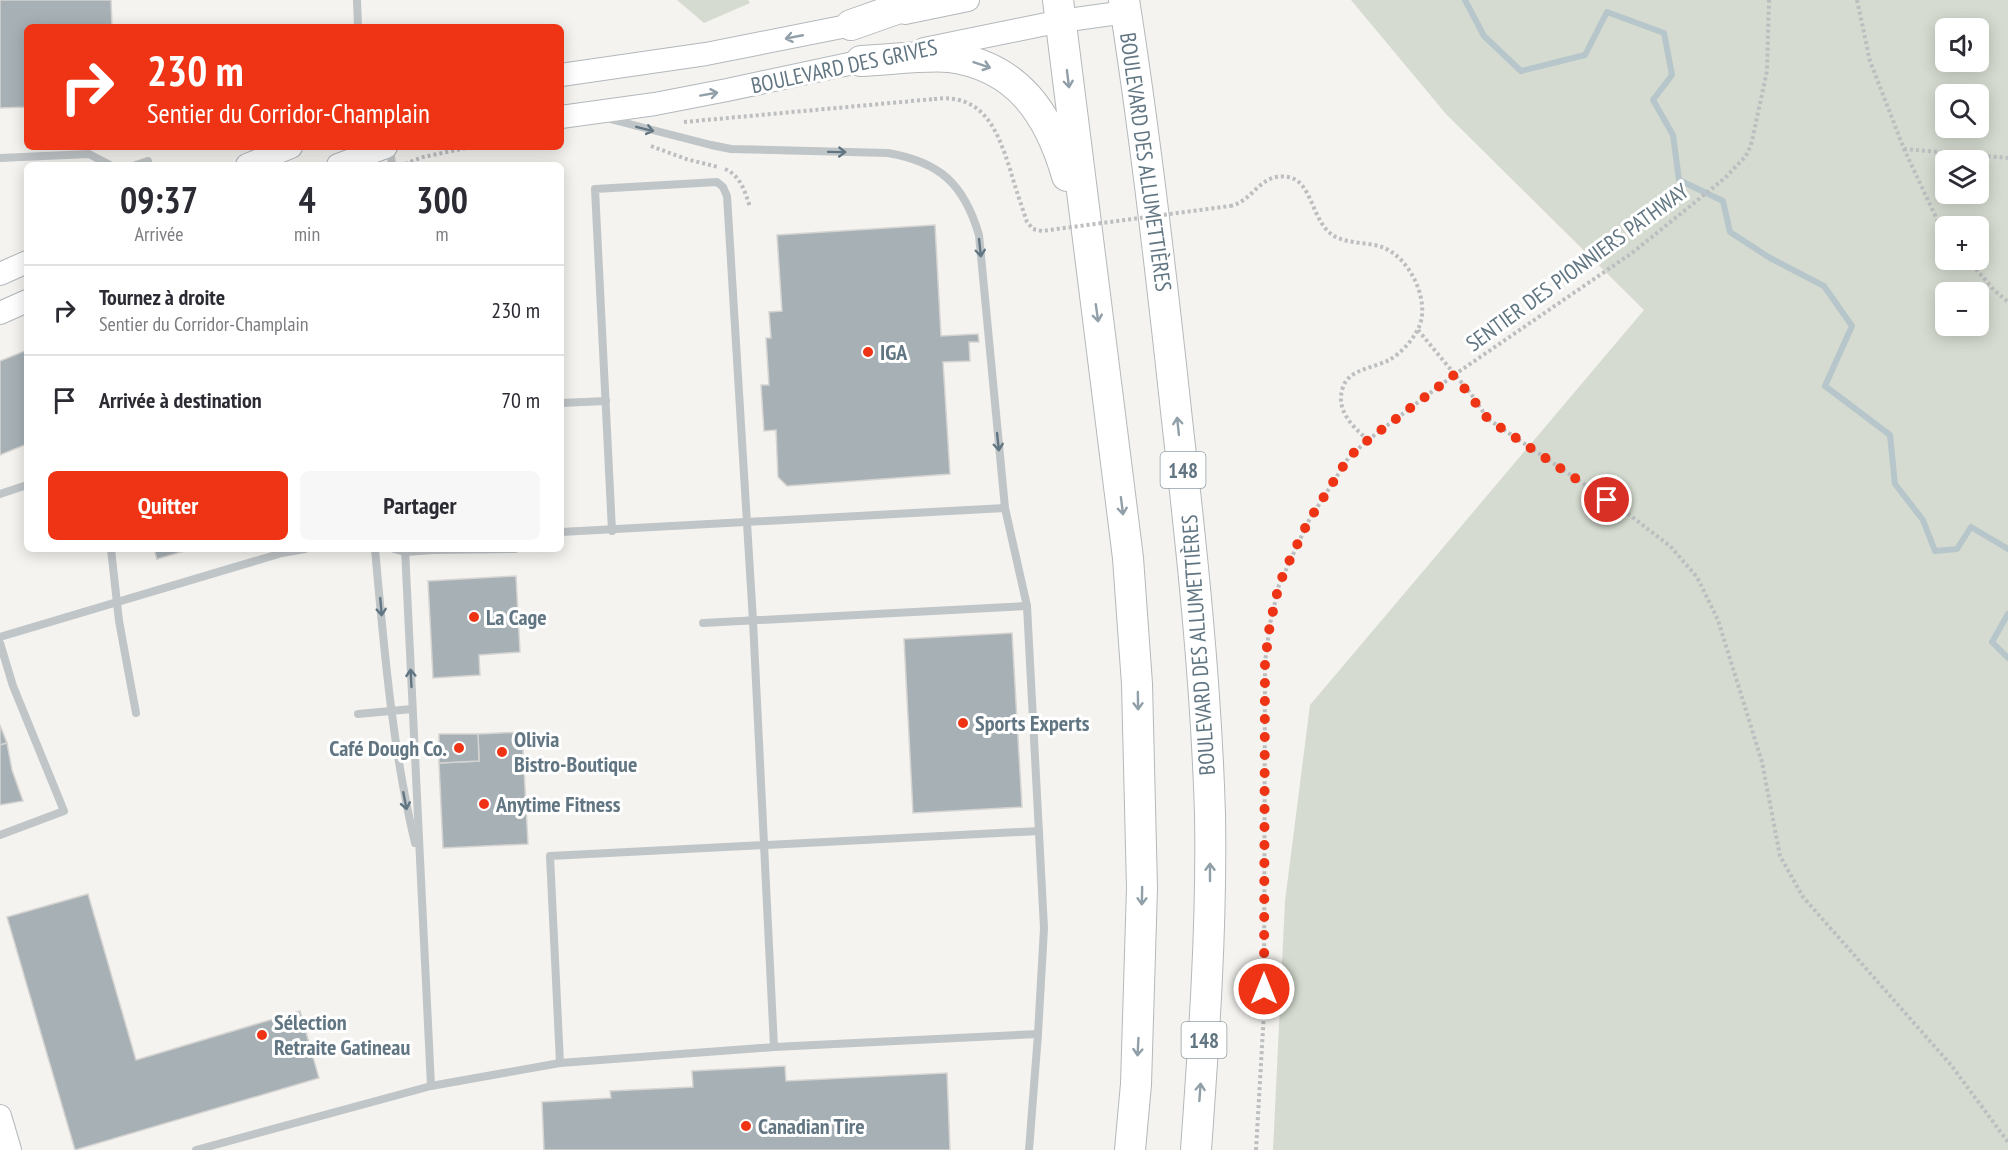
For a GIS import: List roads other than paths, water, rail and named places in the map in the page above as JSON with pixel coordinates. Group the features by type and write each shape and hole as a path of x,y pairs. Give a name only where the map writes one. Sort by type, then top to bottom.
{"highway":[{"path":"851,25 922,0"},
{"name":"BOULEVARD DES ALLUMETTIÈRES","path":"1125,6 1163,290 1205,690 1210,816 1210,930 1196,1150"},
{"path":"1060,10 1128,558 1137,684 1142,888 1137,1072 1130,1150"},
{"path":"861,61 946,57 974,62 990,67 1025,93 1053,134 1089,255"}],"street":[{"name":"BOULEVARD DES GRIVES","path":"564,75 706,54 968,0"},
{"name":"BOULEVARD DES GRIVES","path":"564,117 728,90 861,61 1060,10 1125,6"},
{"path":"254,162 284,150"},
{"path":"345,162 379,150"},
{"path":"0,274 24,263"},
{"path":"0,313 24,302"},
{"path":"0,1116 10,1150"}],"lane":[{"path":"357,0 358,24"},
{"path":"589,113 647,130 731,149 888,153 906,156 939,170 949,179 974,218 978,235 1005,508 1027,606 1044,928 1029,1150"},
{"path":"0,158 88,154 104,162"},
{"path":"612,531 595,189 717,182 723,187 727,196 753,621 774,1047"},
{"path":"564,404 606,401"},
{"path":"0,494 24,486"},
{"path":"564,532 1005,508"},
{"path":"111,552 116,602 136,713"},
{"path":"0,636 291,552"},
{"path":"375,552 386,663 405,801 420,863"},
{"path":"405,552 431,1086"},
{"path":"703,623 1027,606"},
{"path":"0,644 14,686 64,811 0,835"},
{"path":"358,714 412,709"},
{"path":"560,1063 550,856 1039,831"},
{"path":"196,1150 431,1086 560,1063 774,1047 1038,1034"}],"waterway":[{"path":"1465,0 1484,36 1521,71 1585,55 1607,12 1664,33 1672,75 1653,100 1673,135 1679,180 1723,201 1730,232 1770,258 1824,286 1852,326 1825,386 1890,435 1895,484 1923,520 1935,551 1957,549 1971,527 2008,549"},
{"path":"2008,614 1992,642 2008,658"}],"place":[{"name":"IGA","path":"868,352"},
{"name":"La Cage","path":"474,617"},
{"name":"Sports Experts","path":"963,723"},
{"name":"Café Dough Co.","path":"459,748"},
{"name":"Olivia Bistro-Boutique","path":"502,752"},
{"name":"Anytime Fitness","path":"484,804"},
{"name":"Sélection Retraite Gatineau","path":"262,1035"},
{"name":"Canadian Tire","path":"746,1126"}]}
